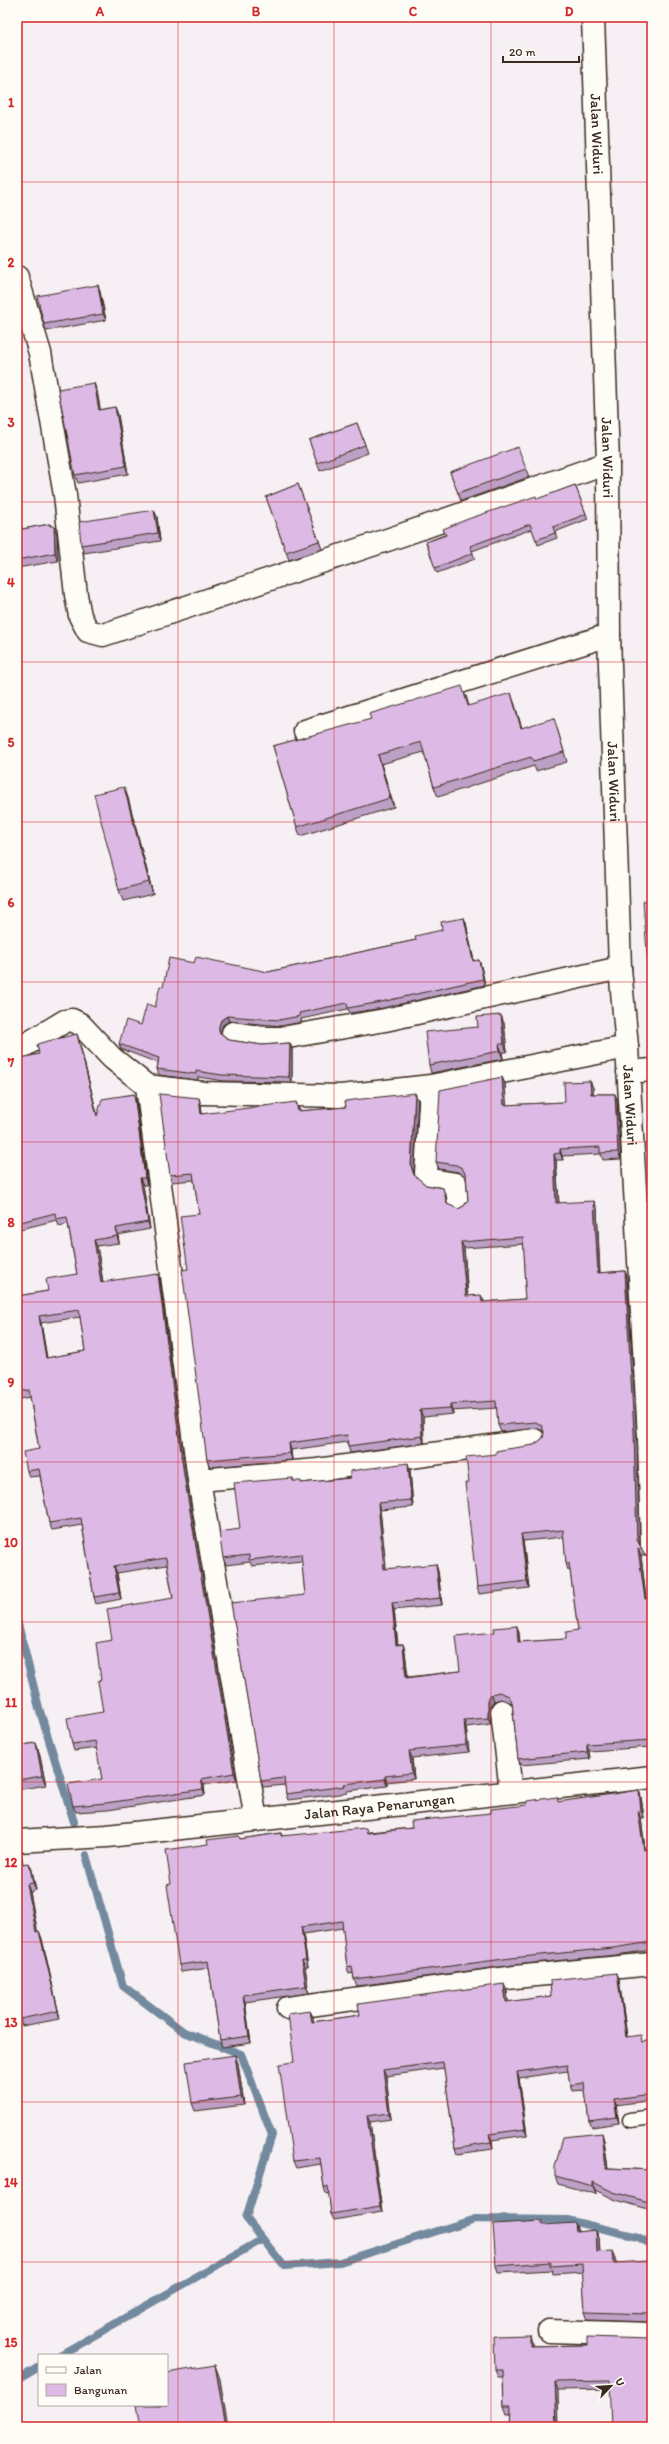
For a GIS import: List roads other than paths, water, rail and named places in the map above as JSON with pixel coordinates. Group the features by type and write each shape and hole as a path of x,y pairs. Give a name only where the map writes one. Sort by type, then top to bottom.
{"street":[{"name":"Jalan Widuri","path":"593,17 608,463 609,635 620,968 627,1047 649,1438 652,1546"},
{"path":"17,277 40,353 65,496 76,595 80,616 88,631 103,635 396,537 608,463"},
{"path":"305,731 609,635"},
{"path":"232,1033 264,1038 290,1037 385,1020 620,968"},
{"path":"17,1050 59,1024 72,1020 80,1024 112,1058 147,1086 204,1093 341,1096 431,1086 627,1047"},
{"path":"628,1072 652,1070"},
{"path":"147,1086 199,1480 256,1820"},
{"path":"431,1086 426,1174 431,1180 456,1184 459,1203"},
{"path":"199,1480 317,1470 534,1440"},
{"path":"502,1711 511,1792"},
{"name":"Jalan Raya Penarungan","path":"17,1841 107,1836 652,1777"},
{"path":"288,2008 515,1977 652,1964"},
{"path":"549,2331 652,2334"}],"lane":[{"path":"630,2120 652,2117"}],"waterway":[{"path":"17,1620 39,1708 74,1822"},
{"path":"86,1855 123,1986 184,2032 241,2054 272,2135 246,2218 284,2266 340,2262 475,2219 567,2220 638,2237 652,2245"},
{"path":"62,2354 263,2239"},
{"path":"17,2380 38,2368"}]}
